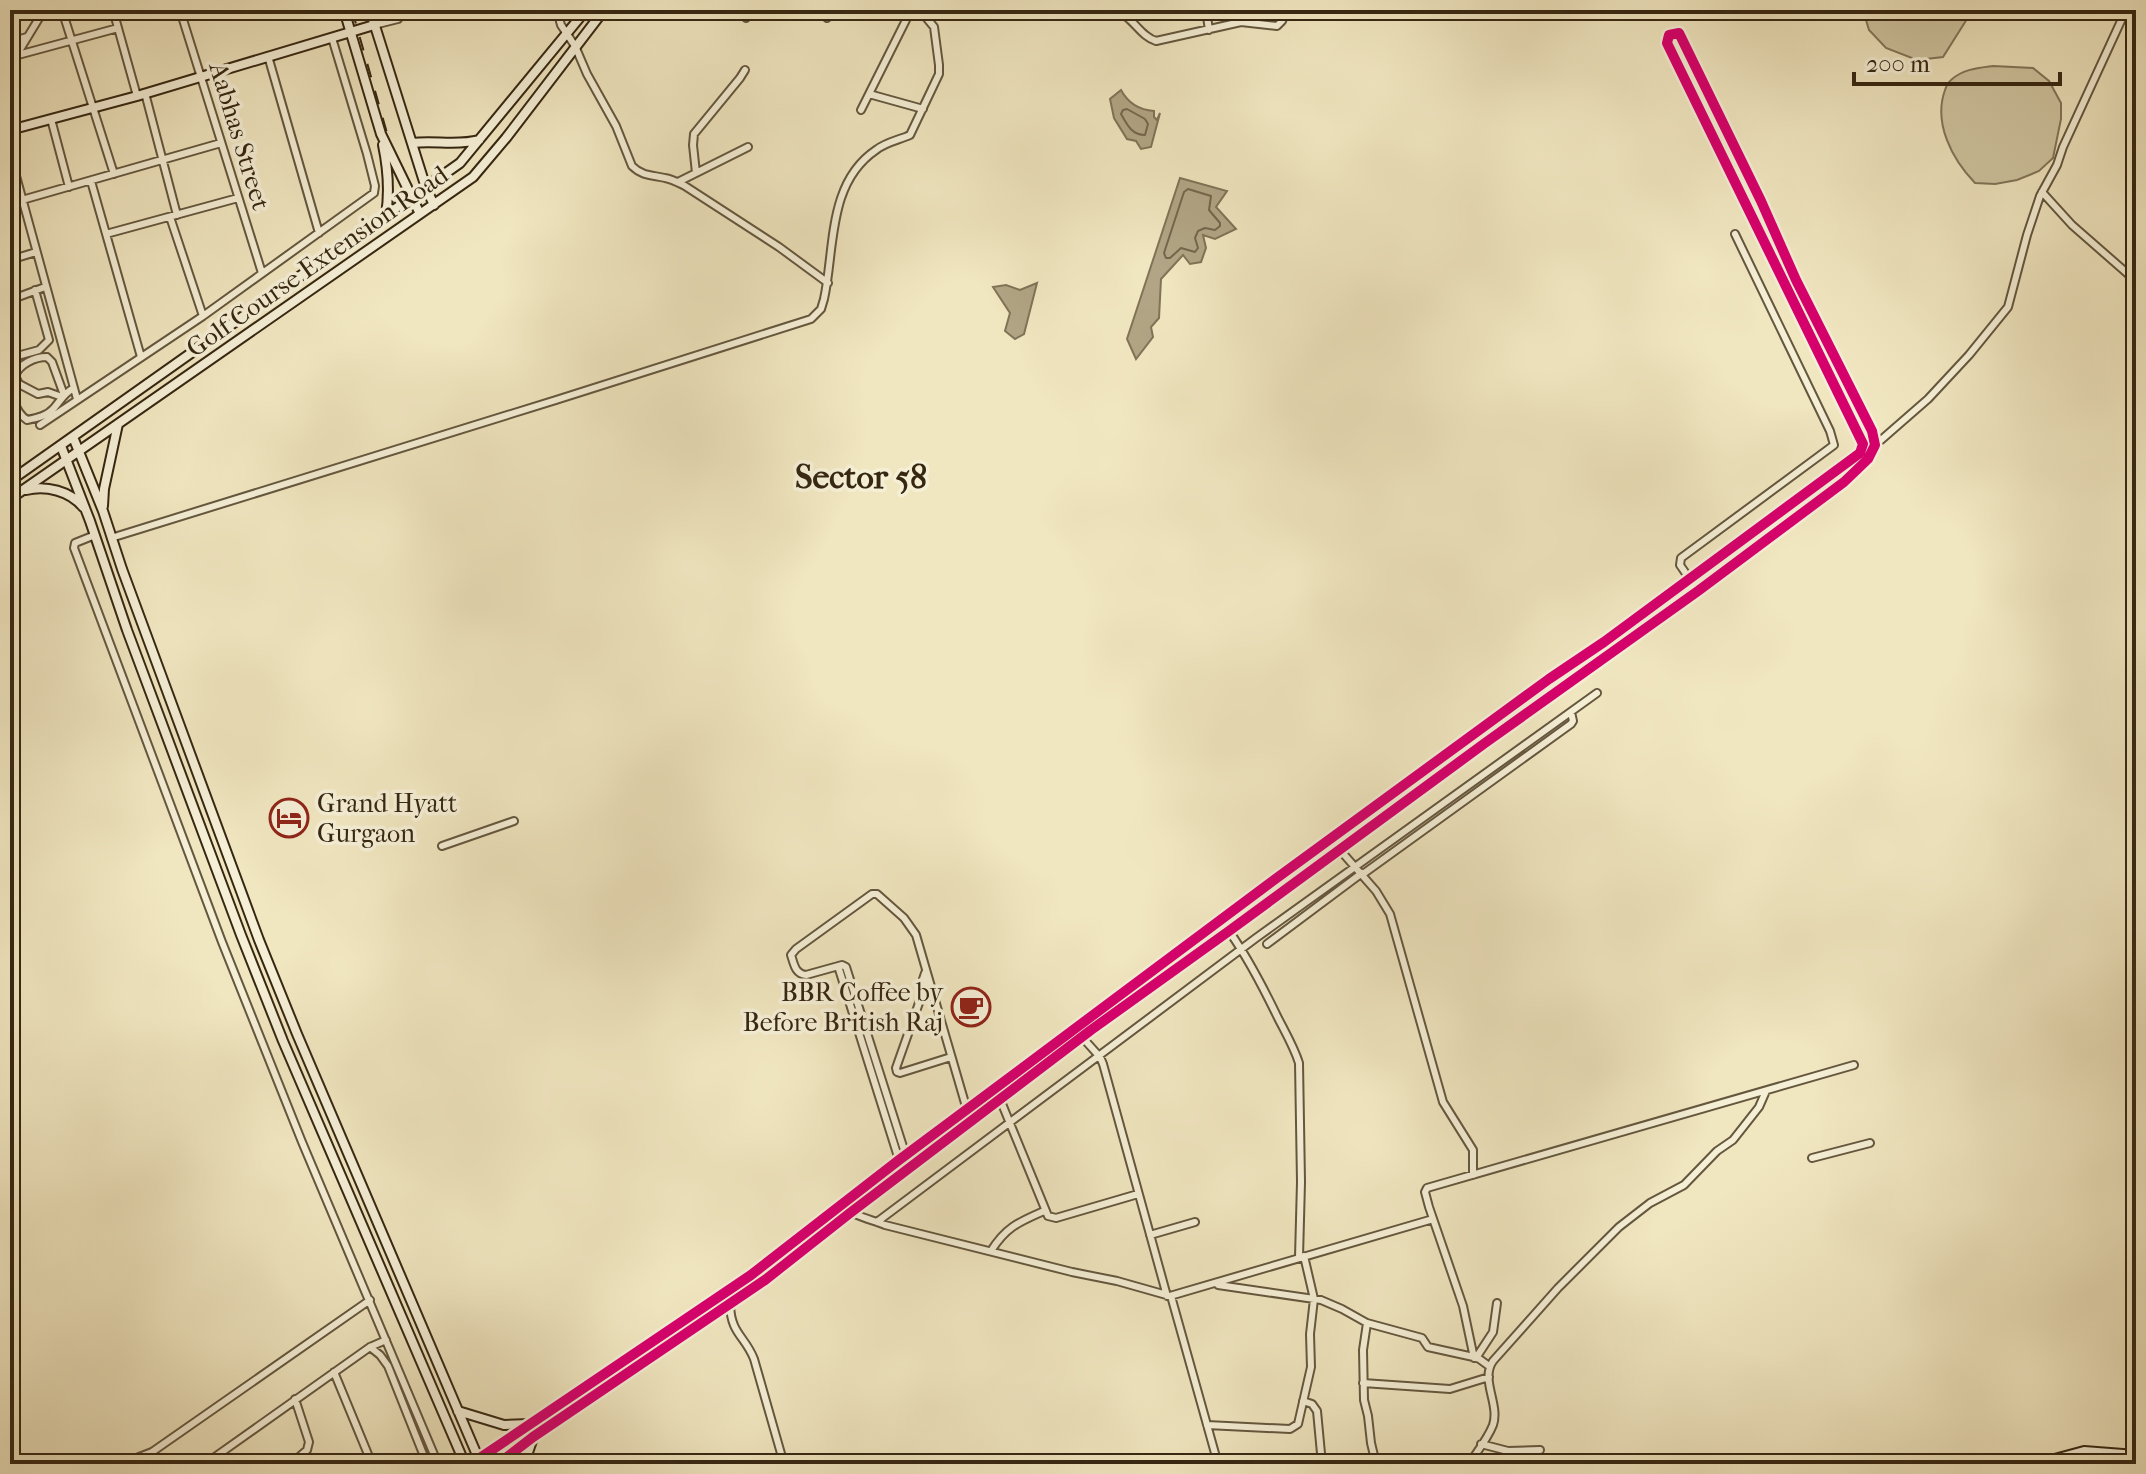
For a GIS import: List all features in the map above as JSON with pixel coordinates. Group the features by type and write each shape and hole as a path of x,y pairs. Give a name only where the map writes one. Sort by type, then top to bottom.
{"street":[{"path":"10,66 44,10"},
{"path":"62,10 114,174"},
{"path":"113,10 164,160 174,216 203,316"},
{"name":"Aabhas Street","path":"180,10 262,273"},
{"path":"344,10 381,134 388,172 386,215"},
{"path":"370,10 434,205"},
{"path":"10,130 398,19 396,10"},
{"path":"560,10 559,18 566,34 621,135 632,166 643,174 678,182 779,247 828,283"},
{"name":"Golf Course Extension Road","path":"10,481 460,163 586,10"},
{"name":"Golf Course Extension Road","path":"10,499 473,177 604,10"},
{"path":"827,18 831,10"},
{"path":"861,110 911,10"},
{"path":"111,538 816,316 828,283 835,216 851,176 878,148 910,135 939,69 934,27 920,10"},
{"path":"1113,10 1129,18 1153,41 1241,22 1277,26 1286,10"},
{"path":"1206,10 1209,30"},
{"path":"1863,444 1875,443 1892,431 1947,380 2008,307 2042,192 2126,10"},
{"path":"18,55 118,28"},
{"path":"474,1463 751,1275 1274,880 1857,456 1863,444 1667,43 1671,34 1676,32 1681,35 1796,280 1869,426 1875,443 1868,459 1844,482 1698,591 1082,1037 780,1269 498,1464"},
{"path":"10,42 27,37"},
{"path":"40,425 203,316 372,195 375,190 363,142 332,38"},
{"path":"268,56 319,233"},
{"path":"696,173 694,134 745,70"},
{"path":"869,94 923,109"},
{"path":"51,119 69,187"},
{"path":"1708,129 1722,122"},
{"path":"381,134 420,214"},
{"path":"412,143 466,143 481,139"},
{"path":"22,200 221,143"},
{"path":"678,182 748,147"},
{"path":"10,154 77,399"},
{"path":"91,181 141,357"},
{"path":"2042,192 2072,225 2136,281"},
{"path":"106,234 238,198"},
{"path":"1698,591 1679,564 1681,558 1834,445 1735,234"},
{"path":"10,260 36,252"},
{"path":"1786,285 1796,280"},
{"path":"10,300 45,287"},
{"path":"10,358 39,350 49,340 35,290"},
{"path":"47,357 52,362 63,396 48,392 38,394 19,384 16,371 22,365 47,357"},
{"path":"19,384 12,391 13,399 22,417 27,420 43,416 74,388"},
{"path":"103,511 104,489 118,424"},
{"path":"73,437 103,511 264,954 458,1411 474,1463"},
{"path":"61,446 224,892 283,1041 474,1463"},
{"path":"22,491 36,488 58,491 78,501 86,510"},
{"path":"95,535 75,543 74,548 222,942 302,1142 438,1464"},
{"path":"118,602 133,596"},
{"path":"1573,663 1582,674"},
{"path":"877,1222 1241,949 1597,693"},
{"path":"1267,944 1571,724 1571,712"},
{"path":"442,846 514,821"},
{"path":"1340,850 1382,899 1392,922 1443,1102 1473,1150 1473,1175"},
{"path":"902,1158 855,1008 845,965 801,975 797,972 792,953 874,893 904,918 916,935 967,1110"},
{"path":"1207,1425 1294,1428 1298,1424 1311,1367 1310,1334 1314,1299 1302,1256 1299,1063 1229,931"},
{"path":"926,972 923,976 925,986 896,1068 900,1073 951,1057"},
{"path":"1082,1037 1103,1064 1218,1464"},
{"path":"1475,1358 1463,1306 1426,1189 1854,1065"},
{"path":"1469,1464 1494,1422 1489,1366 1558,1288 1619,1227 1650,1203 1684,1185 1717,1151 1733,1140 1759,1107 1766,1091"},
{"path":"1000,1099 1048,1216 1056,1218 1138,1194"},
{"path":"1812,1158 1870,1143"},
{"path":"841,1205 850,1213 877,1222 1169,1296 1433,1219"},
{"path":"991,1251 1012,1226 1044,1211"},
{"path":"1150,1235 1195,1222"},
{"path":"1214,1284 1314,1299 1342,1309 1367,1323 1422,1338 1430,1347 1475,1358 1489,1366"},
{"path":"121,1464 152,1452 370,1300"},
{"path":"1475,1358 1493,1332 1497,1303"},
{"path":"730,1305 734,1330 748,1346 754,1359 784,1464"},
{"path":"1367,1323 1363,1350 1364,1403 1376,1464"},
{"path":"205,1464 370,1347 386,1340"},
{"path":"370,1347 388,1366 427,1464"},
{"path":"334,1372 372,1464"},
{"path":"1363,1383 1450,1389 1489,1377"},
{"path":"291,1464 307,1450 309,1442 295,1399"},
{"path":"1303,1401 1312,1404 1317,1411 1322,1464"},
{"path":"458,1411 504,1425 529,1424"},
{"path":"524,1464 533,1437"},
{"path":"1481,1444 1508,1451 1540,1450"},
{"path":"2036,1464 2084,1451 2136,1455"}],"shaded area":[{"path":"1863,10 1967,10 1967,19 1943,57 1917,60 1886,48 1869,30"},
{"path":"1993,66 2033,68 2049,81 2061,103 2061,119 2053,158 2039,171 2017,180 1995,184 1975,183 1959,163 1947,140 1941,115 1942,102 1947,84 1956,76"}],"water":[{"path":"1121,90 1134,105 1154,111 1157,120 1160,113 1151,147 1141,149 1136,141 1127,139 1114,118 1110,99"},
{"path":"1180,178 1227,191 1216,207 1236,229 1215,239 1203,235 1206,248 1201,262 1190,264 1183,255 1161,279 1159,318 1151,327 1153,337 1136,359 1127,339"},
{"path":"1037,283 1024,334 1015,339 1005,331 1010,313 993,287 1006,285 1020,290"}],"railway":[{"path":"352,10 387,133"}],"cycle path":[{"path":"471,1464 751,1275 899,1160 1274,880 1860,453 1863,444 1667,43 1669,35 1679,33 1796,280 1872,431 1875,445 1868,459 1844,482 1698,591 1091,1030 765,1280 498,1464"}],"place":[{"name":"Grand Hyatt Gurgaon","path":"289,818"},
{"name":"BBR Coffee by Before British Raj","path":"971,1007"}],"district":[{"name":"Sector 58","path":"861,476"}]}
